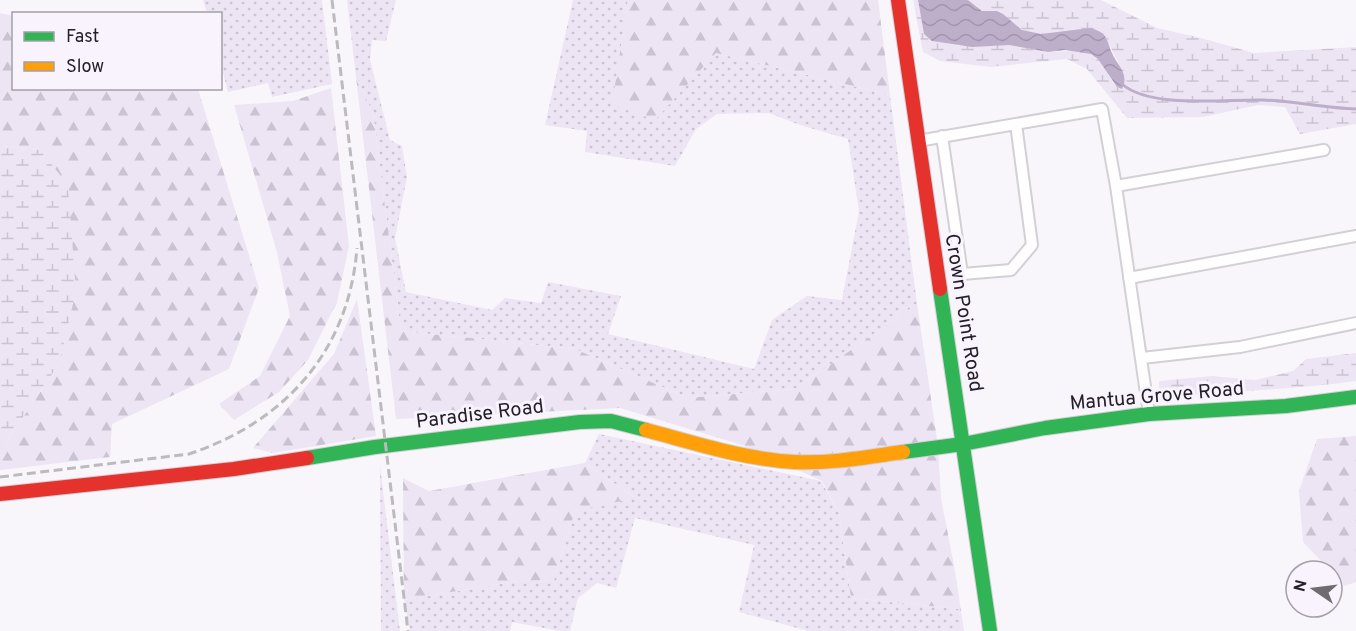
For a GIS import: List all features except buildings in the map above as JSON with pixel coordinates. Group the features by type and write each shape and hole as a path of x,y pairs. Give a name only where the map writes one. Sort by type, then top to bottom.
{"main road":[{"name":"Crown Point Road","path":"898,0 990,631"},
{"name":"Mantua Grove Road","path":"963,444 1045,428 1149,414 1286,406 1356,397"},
{"name":"Paradise Road","path":"0,494 234,469 375,447 580,422 611,421 746,457 795,462 849,459 963,444"}],"street":[{"path":"918,141 1102,109 1116,186 1149,414"},
{"path":"942,136 962,274 1011,270 1032,245 1016,124"},
{"path":"1116,186 1324,150"},
{"path":"1129,278 1356,236"},
{"path":"1142,358 1240,347 1356,323"}],"green space":[{"path":"203,0 322,0 332,84 272,97 268,83 228,92 222,69 222,12 207,12"},
{"path":"347,0 396,0 386,41 372,40 370,60 390,140 402,146 407,177 395,238 406,292 492,310 505,298 541,303 548,282 621,296 608,334 754,369 772,320 807,296 842,300 859,211 848,139 769,113 717,114 696,129 675,166 585,152 587,131 545,125 573,0 628,0 613,105 655,119 716,53 890,95 917,304 795,389 688,398 575,349 401,331 373,113 356,77"},
{"path":"628,0 878,0 890,95 716,53 655,120 612,105"},
{"path":"913,0 918,0 924,34 937,40 966,46 1009,45 1046,52 1084,52 1096,57 1114,84 1122,89 1124,86 1122,73 1107,39 1084,29 1051,35 1027,32 1012,24 1003,14 997,11 982,11 968,0 1101,0 1157,28 1254,53 1356,47 1356,124 1300,134 1285,107 1258,105 1203,117 1127,118 1087,69 1067,59 991,67 940,61 923,52"},
{"path":"0,13 12,16 12,90 198,90 259,288 229,369 112,424 110,457 0,470 0,451 59,364 40,150 0,146"},
{"path":"356,77 373,113 401,331 575,349 688,398 795,389 917,304 938,446 941,498 964,631 962,631 959,609 851,598 839,513 822,481 742,445 620,408 396,419"},
{"path":"331,88 349,246 337,302 308,360 279,392 234,420 219,404 260,376 290,316 277,252 234,105 293,101"},
{"path":"0,146 40,150 68,185 76,291 59,364 0,451"},
{"path":"357,299 376,436 273,453 253,448 334,354"},
{"path":"1356,353 1356,381 1159,398 1159,381 1212,376 1255,380 1293,371 1306,359"},
{"path":"599,434 821,481 839,513 851,598 959,609 962,631 808,631 739,612 754,545 635,518 616,588 597,583 578,598 570,631 512,622 510,631 410,631 404,600 518,581 554,580 575,511 634,497 585,463"},
{"path":"1356,436 1356,582 1345,586 1344,559 1319,559 1303,542 1299,491 1317,439"},
{"path":"585,463 635,498 575,511 554,580 518,581 404,600 403,478 429,491"},
{"path":"380,466 400,631 381,631"}],"water":[{"path":"918,0 968,0 982,11 997,11 1003,14 1022,30 1041,34 1090,28 1097,30 1105,37 1124,74 1122,89 1117,87 1098,59 1091,54 1065,50 1048,52 1009,45 972,47 932,41 924,34"}],"waterway":[{"path":"1122,84 1135,92 1169,100 1263,100 1356,109"}],"railway":[{"path":"332,0 408,631"},
{"path":"0,477 189,454 255,423 282,402 306,378 326,350 341,319 351,285 357,248"}],"traffic: fast":[{"path":"940,289 990,631"},
{"path":"903,452 963,444 1045,428 1149,414 1286,406 1356,397"},
{"path":"307,458 375,447 580,422 611,421 646,430"}],"traffic: slow":[{"path":"646,430 738,454 794,462 835,461 903,452"}],"traffic: jam":[{"path":"898,0 940,289"},
{"path":"0,494 234,469 307,458"}]}
